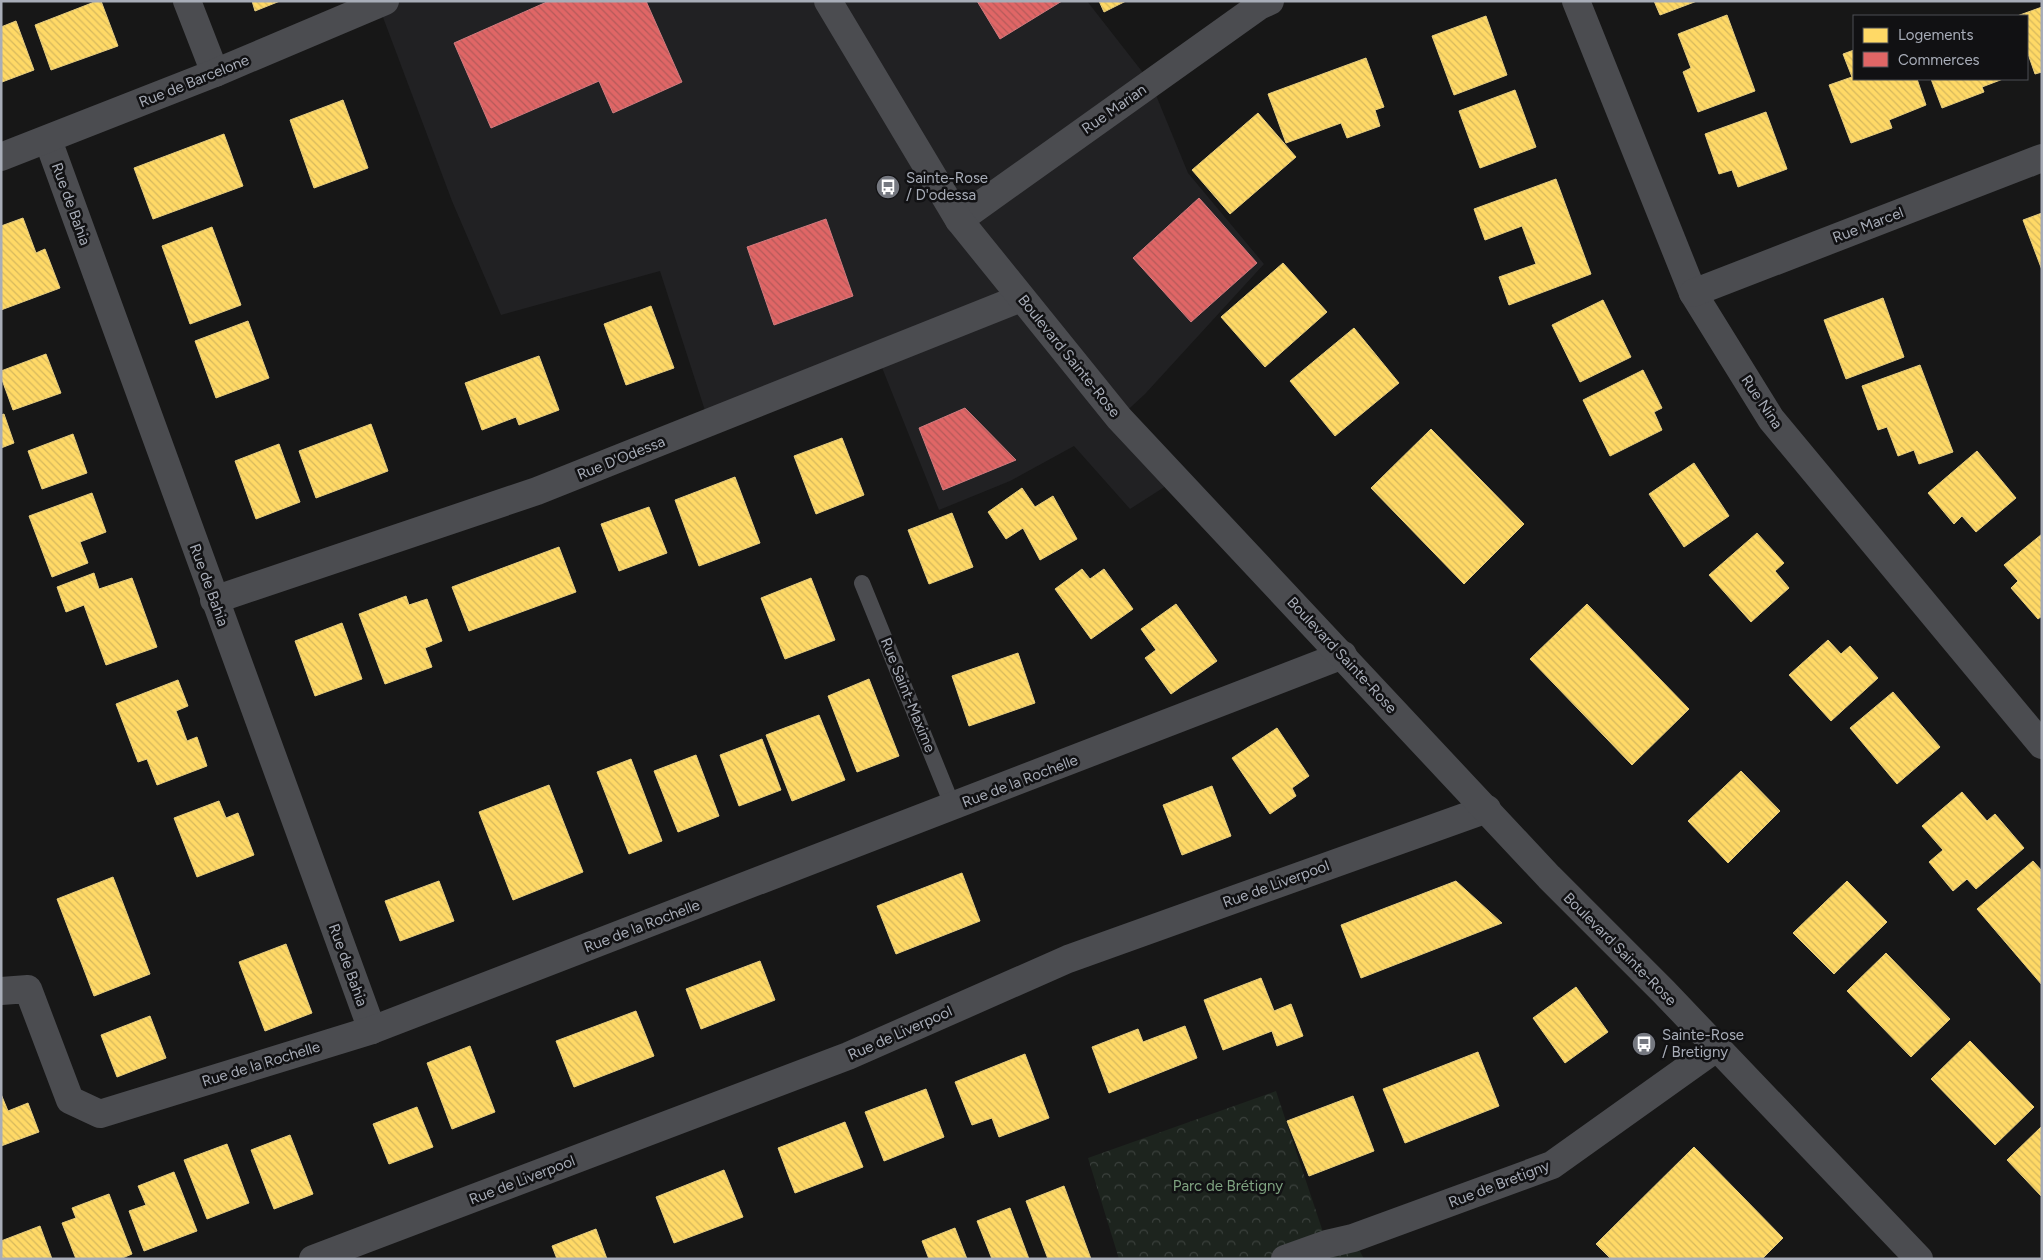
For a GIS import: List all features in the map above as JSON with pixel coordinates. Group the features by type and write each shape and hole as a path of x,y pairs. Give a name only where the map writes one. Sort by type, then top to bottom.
{"street":[{"path":"187,1 215,73"},
{"name":"Rue de Barcelone","path":"1,157 215,73 385,1"},
{"name":"Boulevard Sainte-Rose","path":"828,1 959,220 1119,418 1549,877 1919,1259"},
{"name":"Rue Nina","path":"1576,1 1694,293 1771,419 2042,745"},
{"name":"Rue Marian","path":"959,220 1262,3"},
{"name":"Rue de Bahia","path":"48,140 372,1030"},
{"name":"Rue Marcel","path":"1694,293 2042,158"},
{"name":"Rue D'Odessa","path":"214,600 537,491 1021,298"},
{"name":"Rue de la Rochelle","path":"1,991 28,989 70,1100 100,1114 372,1030 1343,655"},
{"name":"Rue de Liverpool","path":"313,1259 848,1056 1068,960 1487,809"},
{"name":"Rue de Bretigny","path":"1285,1259 1327,1244 1353,1238 1552,1165 1716,1048"}],"lane":[{"name":"Rue Saint-Maxime","path":"862,583 953,807"}],"shaded area":[{"path":"385,1 1087,1 1151,83 1188,173 1264,264 1145,394 1119,418 1177,479 1130,509 1074,446 1010,481 939,510 877,355 709,423 660,271 501,315 452,201 378,4"}],"green space":[{"name":"Parc de Brétigny","path":"1276,1091 1327,1244 1353,1238 1364,1259 1119,1259 1088,1158"}],"building: Logements":[{"path":"101,1 118,46 51,70 35,25"},
{"path":"252,1 280,1 255,11"},
{"path":"1099,1 1126,1 1104,12"},
{"path":"1654,1 1697,1 1660,15"},
{"path":"2042,7 2042,72 2035,74 2028,54 2028,15 2020,15"},
{"path":"1727,15 1755,91 1698,112 1683,72 1691,68 1678,34"},
{"path":"1486,16 1507,75 1454,95 1432,36"},
{"path":"16,21 34,70 2,82 1,27"},
{"path":"1853,50 1853,80 1917,80 1926,105 1889,120 1892,128 1851,143 1829,85 1852,77 1843,54"},
{"path":"1366,58 1384,107 1375,110 1380,126 1347,138 1341,123 1286,143 1268,94"},
{"path":"1931,80 2000,80 1982,87 1984,92 1942,108"},
{"path":"1515,90 1536,147 1480,168 1459,111"},
{"path":"343,100 368,168 314,188 290,120"},
{"path":"1766,112 1787,169 1738,187 1732,170 1719,174 1705,134"},
{"path":"1258,113 1296,157 1230,214 1192,170"},
{"path":"224,134 243,186 153,219 134,168"},
{"path":"1556,179 1591,274 1509,305 1499,277 1536,264 1522,226 1485,240 1474,209"},
{"path":"2042,213 2042,270 2023,220"},
{"path":"23,218 36,253 45,249 60,288 1,310 1,226"},
{"path":"212,227 241,305 190,324 162,246"},
{"path":"1283,263 1327,312 1265,367 1221,317"},
{"path":"1883,298 1904,357 1846,379 1824,320"},
{"path":"1603,300 1631,357 1580,382 1552,325"},
{"path":"651,306 674,368 626,385 604,324"},
{"path":"248,321 269,378 216,398 195,341"},
{"path":"1354,328 1399,383 1335,436 1290,381"},
{"path":"46,354 61,393 13,410 1,377 1,371"},
{"path":"539,356 559,410 519,425 516,417 482,430 465,383"},
{"path":"1920,365 1953,452 1919,464 1914,450 1898,456 1887,427 1878,430 1862,386"},
{"path":"1643,370 1662,408 1654,412 1662,430 1610,456 1583,400"},
{"path":"4,414 14,443 1,448 1,415"},
{"path":"371,424 388,471 316,498 299,451"},
{"path":"1431,429 1524,524 1464,584 1371,488"},
{"path":"73,434 87,473 42,489 28,451"},
{"path":"842,438 864,495 816,514 794,456"},
{"path":"279,444 300,502 256,519 235,461"},
{"path":"1977,451 2016,498 1976,532 1962,516 1954,524 1928,493"},
{"path":"1694,463 1729,516 1684,547 1649,494"},
{"path":"735,477 760,543 699,566 675,500"},
{"path":"1022,488 1035,507 1053,496 1077,539 1040,560 1023,528 1006,539 988,512"},
{"path":"92,493 106,532 80,542 88,563 52,577 29,516"},
{"path":"649,507 667,553 619,571 601,524"},
{"path":"952,513 973,567 929,584 908,530"},
{"path":"1757,533 1784,563 1775,571 1789,588 1751,622 1709,575"},
{"path":"2042,534 2042,616 2038,619 2011,588 2018,581 2004,565"},
{"path":"559,547 576,592 469,631 452,587"},
{"path":"1082,569 1090,579 1104,569 1133,609 1091,639 1055,589"},
{"path":"94,573 99,589 132,578 157,647 106,665 84,605 66,612 57,587"},
{"path":"811,578 835,640 785,659 761,598"},
{"path":"406,596 409,605 427,599 442,641 425,648 432,667 385,684 359,614"},
{"path":"1176,604 1217,661 1171,694 1145,658 1156,650 1141,629"},
{"path":"1587,604 1689,709 1632,765 1530,659"},
{"path":"342,623 362,679 315,696 295,641"},
{"path":"1828,640 1841,654 1850,646 1878,678 1831,721 1789,675"},
{"path":"1018,653 1035,703 969,726 952,676"},
{"path":"869,679 899,756 857,772 828,696"},
{"path":"178,680 188,706 176,711 187,741 197,737 207,766 157,785 147,759 138,762 116,704"},
{"path":"1893,692 1940,747 1897,784 1850,728"},
{"path":"819,715 845,780 792,801 766,735"},
{"path":"1277,728 1309,776 1292,788 1296,796 1270,814 1232,758"},
{"path":"762,739 781,790 739,806 720,755"},
{"path":"696,755 719,816 678,832 654,771"},
{"path":"631,759 662,841 629,854 597,772"},
{"path":"1741,771 1780,811 1728,863 1688,821"},
{"path":"549,785 583,872 513,900 479,812"},
{"path":"1212,786 1231,836 1182,855 1163,805"},
{"path":"1962,792 1987,821 1995,814 2024,848 1976,889 1967,879 1953,891 1929,862 1943,850 1922,826"},
{"path":"219,801 226,818 238,813 254,855 197,877 174,818"},
{"path":"2033,861 2042,871 2042,985 1977,909"},
{"path":"962,873 980,921 896,954 877,906"},
{"path":"113,877 150,974 94,996 57,899"},
{"path":"439,881 454,921 400,941 385,901"},
{"path":"1456,881 1502,923 1361,978 1341,925"},
{"path":"1847,881 1887,922 1834,974 1793,933"},
{"path":"286,944 312,1013 265,1031 239,962"},
{"path":"1886,953 1950,1019 1911,1057 1847,991"},
{"path":"760,961 775,1000 701,1029 686,989"},
{"path":"1261,978 1274,1011 1291,1004 1303,1036 1277,1046 1272,1031 1223,1050 1204,1000"},
{"path":"1576,987 1608,1032 1565,1063 1533,1018"},
{"path":"636,1011 654,1056 574,1087 556,1041"},
{"path":"150,1016 166,1058 117,1077 101,1035"},
{"path":"1185,1026 1197,1058 1109,1093 1092,1047 1138,1029 1143,1042"},
{"path":"1970,1041 2034,1107 1995,1145 1931,1079"},
{"path":"470,1046 495,1112 452,1129 427,1063"},
{"path":"1478,1052 1499,1106 1405,1143 1383,1089"},
{"path":"1025,1054 1049,1118 999,1137 992,1118 972,1125 955,1082"},
{"path":"926,1089 944,1137 884,1161 865,1112"},
{"path":"1,1094 8,1111 28,1103 39,1132 1,1146"},
{"path":"1353,1096 1374,1151 1309,1176 1287,1121"},
{"path":"417,1107 433,1147 389,1164 373,1124"},
{"path":"845,1122 863,1167 795,1193 778,1148"},
{"path":"2042,1126 2042,1197 2007,1160"},
{"path":"290,1135 313,1194 274,1209 251,1150"},
{"path":"227,1144 249,1203 207,1219 184,1160"},
{"path":"1694,1147 1783,1238 1762,1259 1611,1259 1596,1244"},
{"path":"724,1170 743,1217 674,1243 656,1197"},
{"path":"174,1172 197,1231 144,1251 129,1211 146,1205 138,1186"},
{"path":"1064,1186 1091,1259 1048,1259 1026,1201"},
{"path":"109,1194 132,1254 120,1259 76,1259 62,1223 76,1218 72,1208"},
{"path":"1010,1208 1029,1259 992,1259 977,1221"},
{"path":"40,1226 52,1259 1,1259 1,1241"},
{"path":"955,1228 967,1259 929,1259 922,1241"},
{"path":"596,1229 607,1259 557,1259 552,1246"}],"building: Commerces":[{"path":"549,1 646,1 682,82 613,113 599,81 491,128 454,43"},
{"path":"977,1 1062,1 1000,39"},
{"path":"1199,198 1257,263 1191,322 1133,258"},
{"path":"826,219 853,296 774,325 747,247"},
{"path":"965,408 1016,460 943,490 919,428"}],"place":[{"name":"Sainte-Rose / D'odessa","path":"888,187"},
{"name":"Sainte-Rose / Bretigny","path":"1644,1044"}]}
